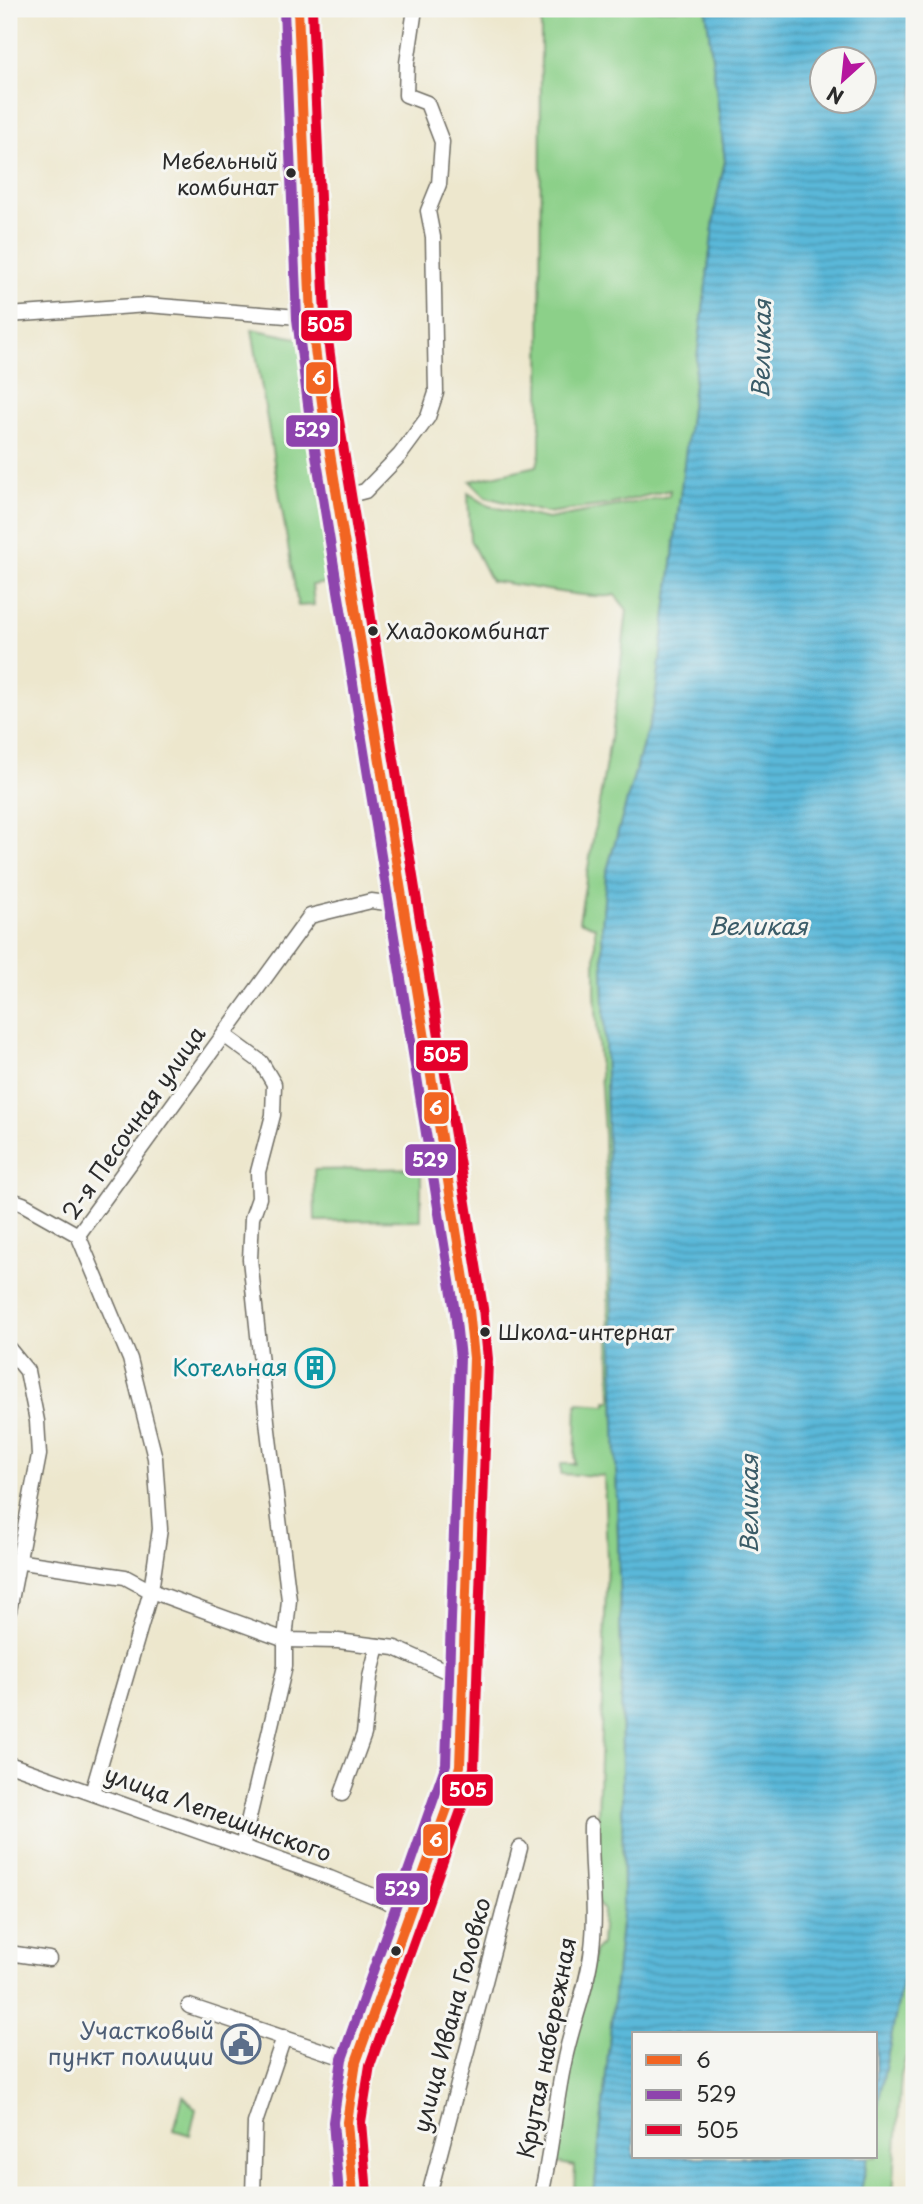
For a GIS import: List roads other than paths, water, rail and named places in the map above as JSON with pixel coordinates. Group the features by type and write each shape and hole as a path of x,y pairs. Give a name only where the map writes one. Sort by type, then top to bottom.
{"main road":[{"path":"298,9 312,318 338,498 469,1310 474,1358 460,1766 356,2062 347,2122 353,2195"}],"street":[{"path":"338,498 365,491 391,464 428,417 436,393 433,237 428,211 439,184 442,142 427,103 406,95 407,63 415,9"},
{"path":"9,315 147,305 312,318"},
{"name":"2-я Песочная улица","path":"92,1793 151,1591 160,1529 155,1458 130,1359 78,1235 310,916 371,901 403,905"},
{"path":"224,1035 261,1062 274,1084 273,1115 258,1172 259,1198 252,1218 250,1259 289,1600 285,1666 242,1847"},
{"path":"9,1199 78,1235"},
{"path":"9,1349 27,1371 37,1421 39,1455 14,1561 9,1611"},
{"path":"14,1561 125,1577 151,1591 285,1640 338,1640 395,1648 464,1679"},
{"path":"342,1794 364,1734 370,1677 377,1646"},
{"name":"улица Лепешинского","path":"9,1764 361,1890 410,1911"},
{"name":"Крутая набережная","path":"541,2195 549,2163 564,2061 592,1948 594,1916 591,1825"},
{"name":"улица Ивана Головко","path":"429,2195 520,1847"},
{"path":"9,1953 49,1958"},
{"path":"189,2006 356,2062"},
{"path":"253,2195 255,2123 284,2037"}],"water":[{"name":"Великая","path":"706,9 914,9 914,1921 878,2105 878,2032 632,2032 632,2158 868,2158 860,2195 594,2195 623,1904 621,1654 602,927 606,874 655,702 716,203 725,161"}],"place":[{"name":"Мебельный комбинат","path":"291,173"},
{"name":"Хладокомбинат","path":"373,631"},
{"name":"Школа-интернат","path":"485,1332"},
{"name":"Котельная","path":"315,1368"},
{"name":"Участковый пункт полиции","path":"241,2044"}]}
